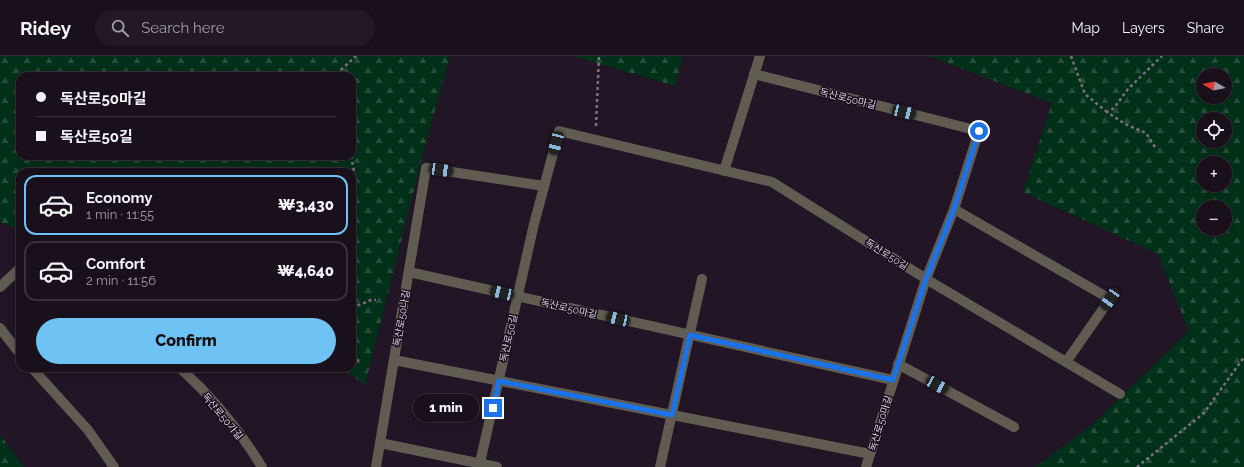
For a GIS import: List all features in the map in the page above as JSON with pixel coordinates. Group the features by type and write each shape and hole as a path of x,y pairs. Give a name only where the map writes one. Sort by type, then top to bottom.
{"street":[{"path":"724,171 760,56"},
{"name":"독산로50마길","path":"754,74 979,131 954,209 926,279 866,467"},
{"name":"독산로50길","path":"480,465 544,186 559,132 772,182 926,279 1120,394"},
{"name":"독산로50나길","path":"376,467 426,168 544,186"},
{"path":"954,209 1110,299 1066,362"},
{"path":"0,286 16,272"},
{"name":"독산로50마길","path":"408,272 893,380"},
{"path":"660,467 702,280"},
{"path":"0,328 16,349"},
{"path":"394,360 870,454"},
{"path":"898,364 1014,427"},
{"path":"36,372 88,430 114,467"},
{"name":"독산로50가길","path":"184,372 222,412 262,467"},
{"path":"380,443 480,465 497,467"}],"path":[{"path":"341,72 340,70 356,56"},
{"path":"595,140 599,56"},
{"path":"1071,56 1085,94 1125,124 1146,134 1155,147"},
{"path":"1107,112 1114,108 1128,89 1162,56"},
{"path":"356,306 371,300 376,300"},
{"path":"1137,467 1204,413 1244,357"}],"green space":[{"path":"0,56 450,56 424,150 365,385 347,372 356,372 356,168 16,168 16,228 0,222"},
{"path":"573,56 683,56 675,86"},
{"path":"929,56 1244,56 1244,467 1035,467 1092,425 1189,331 1158,254 1023,192 1052,103"},
{"path":"0,435 24,467 0,467"}],"route":[{"path":"493,408 499,381 672,415 690,335 893,380 926,279 954,209 979,131"}]}
